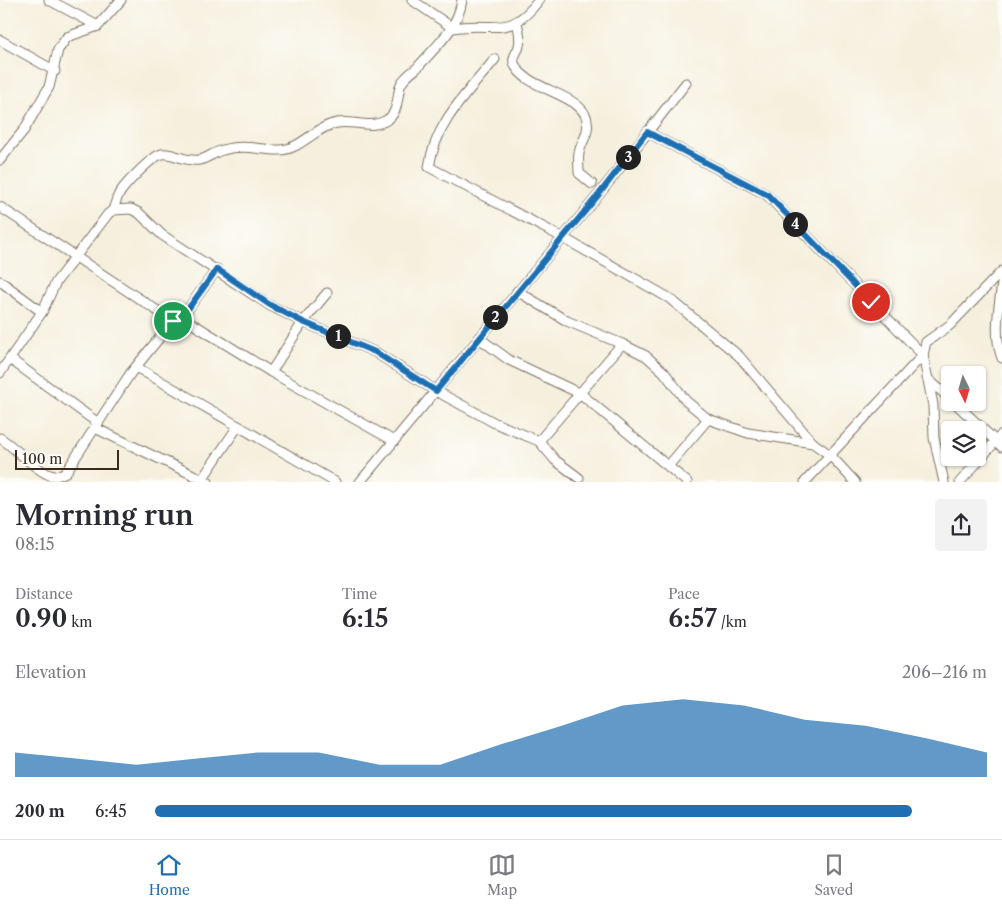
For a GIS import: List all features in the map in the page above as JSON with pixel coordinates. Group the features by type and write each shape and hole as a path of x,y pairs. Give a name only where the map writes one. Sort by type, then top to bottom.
{"street":[{"path":"49,0 98,26"},
{"path":"0,160 24,130 49,87 58,50 67,38 98,26 121,0"},
{"path":"412,0 453,28 471,25 506,27 517,23 539,0"},
{"path":"0,373 42,312 56,282 113,210 118,195 154,158 162,154 192,161 201,160 222,150 233,148 271,148 279,150 302,140 325,125 347,121 377,124 387,120 394,113 401,84 453,28 460,13 462,0"},
{"path":"517,23 519,47 514,54 513,62 517,68 535,84 544,86 572,103 583,112 588,120 588,132 579,154 579,173 592,184"},
{"path":"0,40 54,71"},
{"path":"494,59 441,127 432,147 429,167 669,298 739,356 813,443 830,455 855,482"},
{"path":"360,482 517,290 562,238 686,83"},
{"path":"647,132 768,195 923,355"},
{"path":"0,207 177,318 394,441"},
{"path":"113,210 131,209 139,213 162,235 270,305 303,322 375,352 436,391 495,423 539,442 562,466 579,478"},
{"path":"0,438 22,453 42,473 54,476 66,472 136,367 177,318 188,309 217,269"},
{"path":"944,482 934,438 933,405 923,355 926,342 950,325 1002,271"},
{"path":"0,281 42,312"},
{"path":"1002,283 997,325 998,342 1002,358"},
{"path":"517,290 566,321 646,356 664,372 686,401 708,419 748,432 813,443"},
{"path":"271,372 303,322 327,293"},
{"path":"479,338 523,368 581,394 669,464 687,482"},
{"path":"539,442 622,344"},
{"path":"805,482 923,355"},
{"path":"10,359 97,425 205,480 238,426"},
{"path":"136,367 335,482"},
{"path":"927,378 941,391"},
{"path":"960,482 1000,440 965,411"},
{"path":"669,464 708,419"}],"route":[{"path":"173,321 188,309 217,269 270,305 303,322 375,352 436,391 517,290 600,193 647,132 768,195 871,302"}]}
